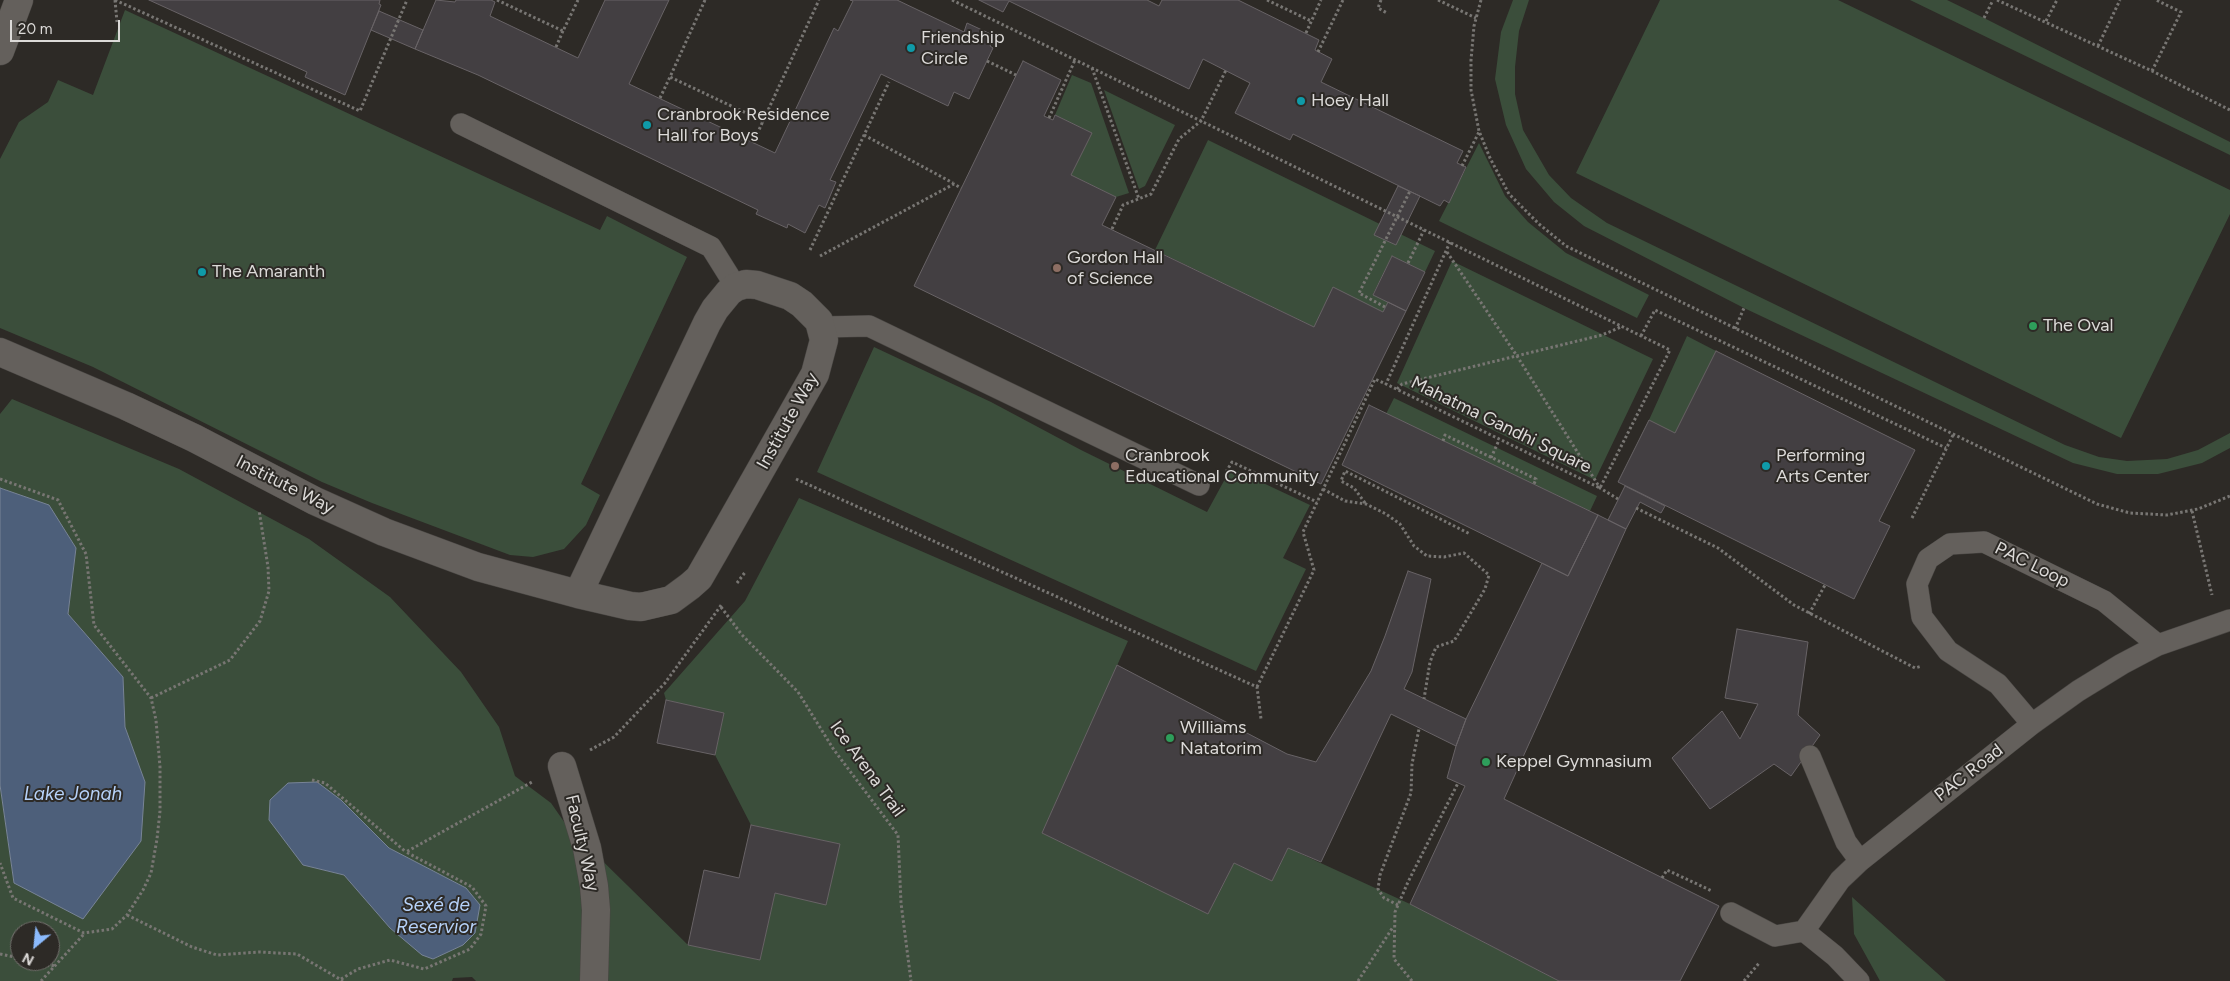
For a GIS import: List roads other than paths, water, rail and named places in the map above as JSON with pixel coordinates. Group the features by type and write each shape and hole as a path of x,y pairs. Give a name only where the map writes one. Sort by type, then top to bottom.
{"street":[{"path":"0,51 19,0"},
{"path":"578,594 707,323 724,297 736,287 746,284 757,285 790,296 814,315 822,328"},
{"name":"Institute Way","path":"0,352 126,406 349,517 419,546 478,567 578,594 630,606 651,606 671,600 699,578 815,374 823,346 822,328"},
{"name":"Faculty Way","path":"562,766 587,848 594,886 596,929 594,981"}],"lane":[{"path":"462,124 711,246 736,287"},
{"path":"822,328 869,326 1199,485"},
{"name":"PAC Loop","path":"2032,724 1998,684 1948,650 1922,617 1916,584 1928,559 1950,544 1984,542 2104,601 2158,645"},
{"name":"PAC Road","path":"1804,931 1840,880 1860,861 2032,724 2092,682 2158,645 2229,621"},
{"path":"1810,756 1846,842 1860,861"},
{"path":"1731,913 1775,936 1804,931 1835,956 1859,981"}],"water":[{"name":"Lake Jonah","path":"0,488 49,505 76,548 68,614 123,677 125,727 145,782 141,841 83,919 14,883 0,785"},
{"name":"Sexé de Reservior","path":"317,782 341,800 389,848 466,888 480,905 475,933 463,945 433,959 422,955 390,928 344,875 303,865 269,820 270,800 288,783"}],"place":[{"name":"Friendship Circle","path":"911,48"},
{"name":"Hoey Hall","path":"1301,101"},
{"name":"Cranbrook Residence Hall for Boys","path":"647,125"},
{"name":"Gordon Hall of Science","path":"1057,268"},
{"name":"The Amaranth","path":"202,272"},
{"name":"The Oval","path":"2033,326"},
{"name":"Cranbrook Educational Community","path":"1115,466"},
{"name":"Performing Arts Center","path":"1766,466"},
{"name":"Williams Natatorim","path":"1170,738"},
{"name":"Keppel Gymnasium","path":"1486,762"}]}
